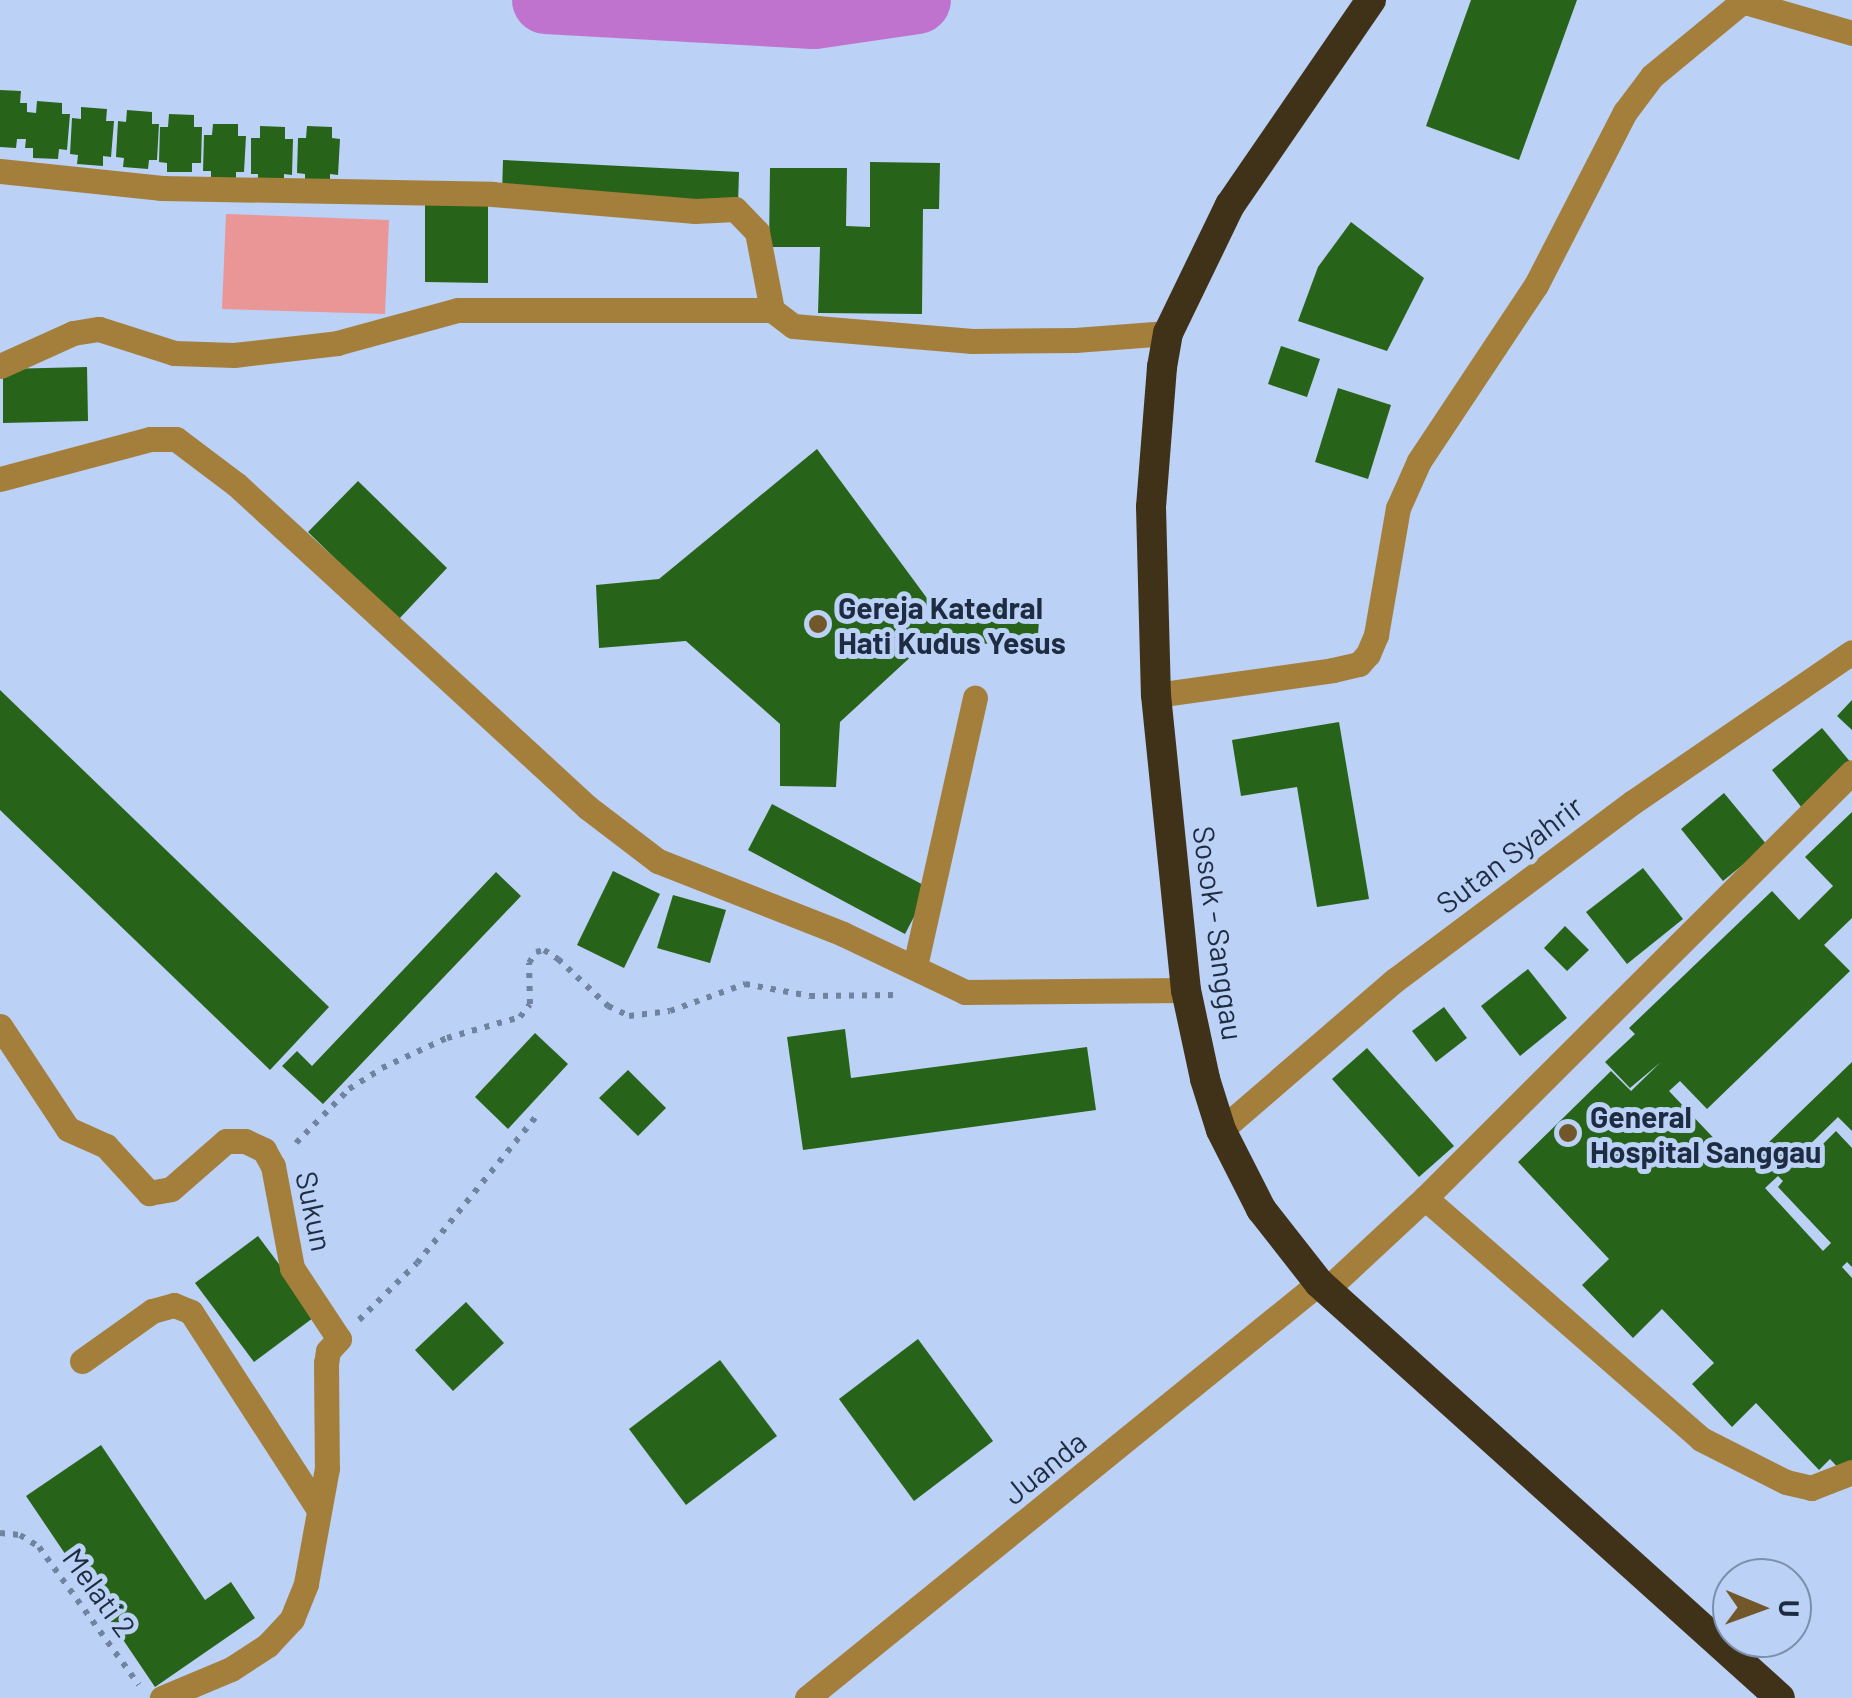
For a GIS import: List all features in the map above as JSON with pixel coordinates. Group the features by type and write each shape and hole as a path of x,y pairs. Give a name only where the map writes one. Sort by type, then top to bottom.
{"highway":[{"name":"Sosok - Sanggau","path":"1370,0 1230,205 1168,334 1154,425 1150,507 1156,694 1186,990 1221,1130 1260,1209 1323,1286 1780,1698"}],"street":[{"path":"1156,694 1358,664 1368,654 1376,635 1398,508 1419,461 1536,285 1625,112 1652,76 1740,1 1852,33"},
{"path":"0,171 162,188 474,194 696,211 735,209 757,232 772,310"},
{"path":"0,366 73,333 99,329 174,353 234,356 337,343 458,310 772,310 793,326 830,332 972,340 1075,340 1168,334"},
{"path":"0,479 150,439 176,438 237,485 416,653 618,833 658,861 914,966 965,992 1186,990"},
{"name":"Sutan Syahrir","path":"1221,1130 1395,980 1633,802 1852,652"},
{"path":"914,966 975,698"},
{"name":"Juanda","path":"807,1698 1323,1286 1425,1198 1852,772"},
{"name":"Sukun","path":"0,1026 68,1129 106,1146 149,1193 171,1189 226,1141 245,1141 264,1150 273,1166 292,1268 339,1339"},
{"path":"1425,1198 1701,1439 1786,1482 1811,1488 1852,1472"},
{"path":"82,1361 152,1310 174,1305 191,1312 318,1508"},
{"path":"162,1698 230,1670 268,1645 292,1619 306,1584 330,1424 328,1351 339,1339"}],"path":[{"path":"273,1166 349,1089 382,1068 447,1038 520,1018 530,1004 529,963 536,952 544,950 608,1006 629,1016 670,1012 745,984 836,998 909,995"},
{"path":"339,1339 417,1262 538,1114"},
{"name":"Melati 2","path":"0,1533 20,1535 39,1547 148,1698"}],"shaded area":[{"path":"226,214 389,220 385,314 222,309"}],"building":[{"path":"1471,0 1577,0 1519,160 1426,126"},
{"path":"0,90 21,91 20,103 27,103 27,112 36,113 37,101 62,103 62,114 70,114 67,150 59,149 58,159 33,158 33,148 25,148 26,139 17,139 16,148 0,147"},
{"path":"81,107 107,109 106,121 114,121 111,157 103,156 103,166 77,164 78,155 70,154 72,118 81,119"},
{"path":"127,110 152,112 152,124 159,124 157,160 149,160 148,169 123,167 124,158 116,157 118,121 126,122"},
{"path":"169,114 194,115 194,127 202,127 201,163 192,163 192,172 167,172 167,163 159,162 160,127 168,127"},
{"path":"213,124 238,124 238,136 246,136 244,172 236,172 236,182 211,181 211,171 203,171 204,135 212,135"},
{"path":"260,126 285,127 285,139 293,139 292,175 284,174 284,184 258,183 258,174 251,174 251,138 260,138"},
{"path":"307,126 332,127 332,138 340,139 338,175 330,174 330,184 305,183 305,174 297,173 298,138 306,138"},
{"path":"503,160 739,172 738,205 502,194"},
{"path":"870,162 940,163 939,209 923,209 922,314 818,313 820,247 769,247 770,168 847,168 846,226 870,227"},
{"path":"425,197 488,197 488,283 425,282"},
{"path":"1351,222 1424,278 1387,351 1298,321 1318,267"},
{"path":"1281,346 1320,359 1307,397 1268,384"},
{"path":"87,367 88,421 3,423 3,369"},
{"path":"1338,388 1391,405 1368,479 1315,462"},
{"name":"Gereja Katedral Hati Kudus Yesus","path":"817,449 932,605 1040,608 1037,647 929,640 840,722 836,787 780,786 780,724 686,641 599,648 596,585 659,579"},
{"path":"358,481 447,568 398,620 308,532"},
{"path":"0,690 329,1007 270,1070 0,810"},
{"path":"1852,700 1852,730 1837,716"},
{"path":"1339,722 1369,899 1317,907 1297,787 1241,796 1232,740"},
{"path":"1822,728 1852,764 1802,808 1772,770"},
{"path":"1724,793 1767,845 1723,881 1681,829"},
{"path":"772,804 929,888 905,934 748,850"},
{"path":"1852,812 1852,918 1824,945 1850,971 1707,1109 1680,1081 1669,1091 1742,1168 1852,1062 1852,1131 1838,1117 1799,1155 1805,1162 1836,1131 1852,1148 1852,1267 1847,1262 1842,1267 1852,1278 1852,1463 1842,1472 1830,1459 1819,1470 1756,1403 1732,1427 1692,1384 1714,1363 1662,1309 1633,1338 1582,1285 1609,1259 1518,1162 1611,1071 1631,1091 1661,1062 1630,1088 1605,1062 1635,1034 1629,1028 1772,891 1799,920 1833,886 1805,857","holes":["1778,1176 1783,1181 1778,1187 1831,1243 1823,1251 1765,1188"]},
{"path":"1643,868 1683,919 1627,964 1586,912"},
{"path":"613,871 660,894 624,968 577,945"},
{"path":"496,872 521,896 323,1104 282,1066 297,1051 312,1066"},
{"path":"673,895 726,910 710,963 657,948"},
{"path":"1565,926 1589,950 1567,971 1544,948"},
{"path":"1528,969 1567,1018 1520,1056 1481,1006"},
{"path":"1444,1007 1467,1038 1436,1062 1412,1031"},
{"path":"845,1029 851,1078 1087,1047 1096,1110 803,1150 787,1037"},
{"path":"535,1033 568,1064 508,1129 475,1097"},
{"path":"1367,1048 1454,1146 1419,1177 1332,1079"},
{"path":"628,1070 666,1108 638,1136 599,1098"},
{"path":"258,1236 317,1315 254,1362 195,1283"},
{"path":"466,1302 504,1343 453,1391 415,1350"},
{"path":"918,1339 993,1441 914,1501 839,1399"},
{"path":"720,1360 777,1436 686,1505 629,1429"},
{"path":"101,1445 205,1600 231,1582 255,1618 155,1687 26,1496"}],"waterway":[{"path":"546,0 814,15 917,0"}],"place":[{"name":"Gereja Katedral Hati Kudus Yesus","path":"818,624"},
{"name":"General Hospital Sanggau","path":"1568,1133"}]}
